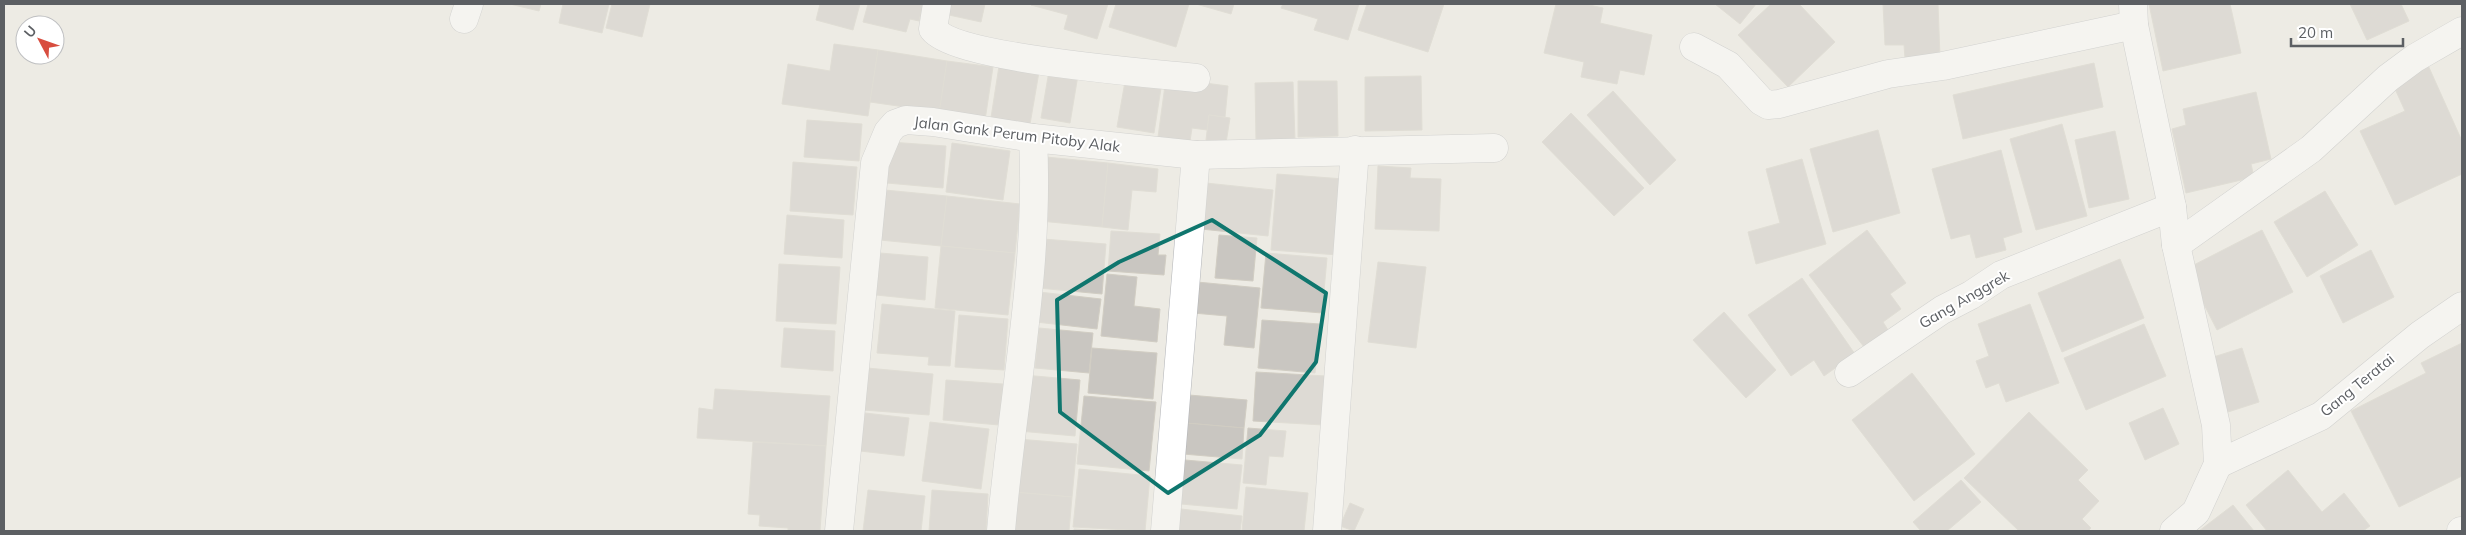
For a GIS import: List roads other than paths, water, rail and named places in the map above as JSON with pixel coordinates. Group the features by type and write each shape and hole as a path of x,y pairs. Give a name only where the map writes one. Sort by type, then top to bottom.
{"street":[{"path":"937,4 933,29 948,41 1038,61 1196,78"},
{"path":"1694,47 1728,65 1761,101 1768,105 1779,104 1888,74 1943,66 2134,14 2172,207 2176,246 2216,424 2218,464 2196,512 2174,531"},
{"path":"2176,246 2311,149 2388,78 2408,63 2462,31"},
{"name":"Jalan Gank Perum Pitoby Alak","path":"839,531 874,163 880,145 895,124 906,120 933,122 1033,138 1196,155 1494,148"},
{"path":"1001,531 1032,259 1035,175 1033,138"},
{"path":"1327,531 1355,150"},
{"path":"1165,531 1196,155"},
{"name":"Gang Anggrek","path":"1848,373 1942,310 1971,295 2001,275 2172,207"},
{"name":"Gang Teratai","path":"2218,464 2321,416 2420,334 2462,306"}]}
